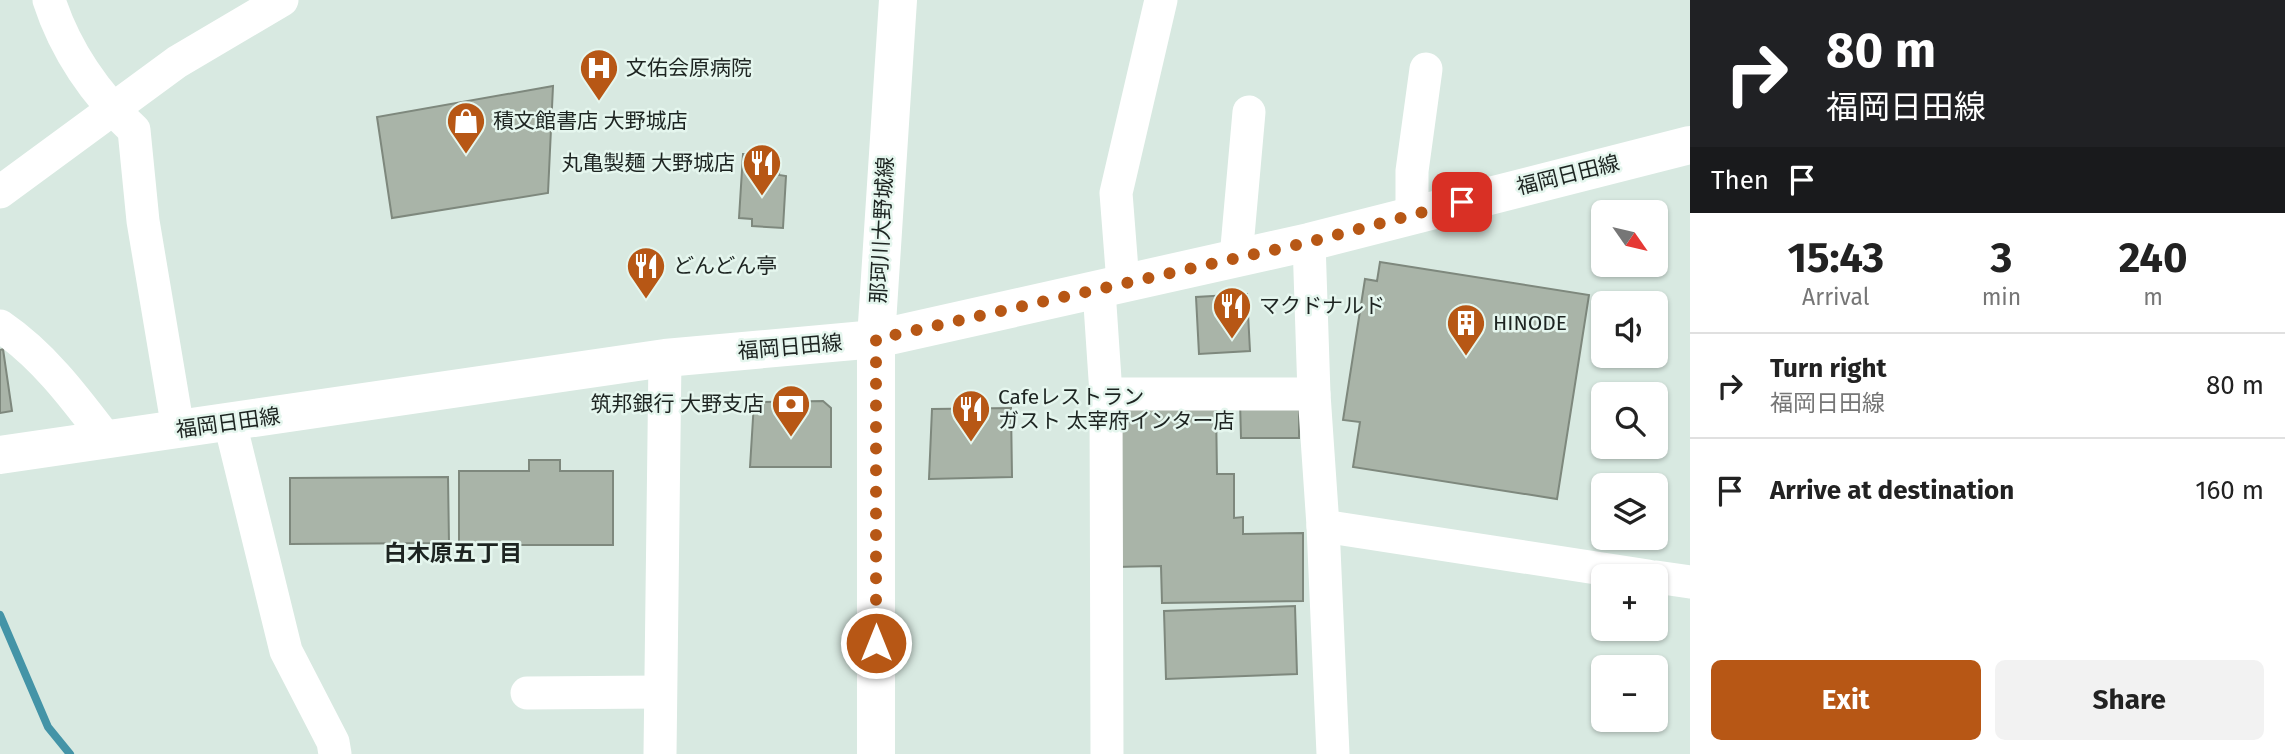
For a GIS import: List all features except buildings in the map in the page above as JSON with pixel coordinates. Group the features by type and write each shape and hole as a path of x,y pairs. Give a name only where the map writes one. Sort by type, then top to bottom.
{"main road":[{"name":"那珂川大野城線","path":"876,754 876,339 898,0"},
{"name":"福岡日田線","path":"0,455 665,358 876,339 1309,242 1690,145"}],"street":[{"path":"49,0 64,41 112,110 134,130 143,220 178,429"},
{"path":"1107,754 1106,394 1116,193 1161,0"},
{"path":"0,192 177,62 278,1"},
{"path":"1412,214 1412,171 1426,69"},
{"path":"1236,258 1249,112"},
{"path":"1309,242 1332,754"},
{"path":"0,326 16,337 63,382 107,440"},
{"path":"660,754 665,358"},
{"path":"1106,394 1314,394"},
{"path":"230,423 286,651 333,742 335,754"},
{"path":"1323,526 1591,567"},
{"path":"1668,579 1690,582"},
{"path":"527,693 660,692"}],"waterway":[{"path":"0,615 48,727 70,754"}],"place":[{"name":"文佑会原病院","path":"599,102"},
{"name":"積文館書店 大野城店","path":"466,155"},
{"name":"丸亀製麺 大野城店","path":"762,197"},
{"name":"どんどん亭","path":"646,300"},
{"name":"マクドナルド","path":"1232,340"},
{"name":"HINODE","path":"1466,357"},
{"name":"筑邦銀行 大野支店","path":"791,438"},
{"name":"Cafeレストラン ガスト 太宰府インター店","path":"971,443"}],"district":[{"name":"白木原五丁目","path":"453,553"}],"route":[{"path":"876,643 876,339 1309,242 1462,202"}]}
